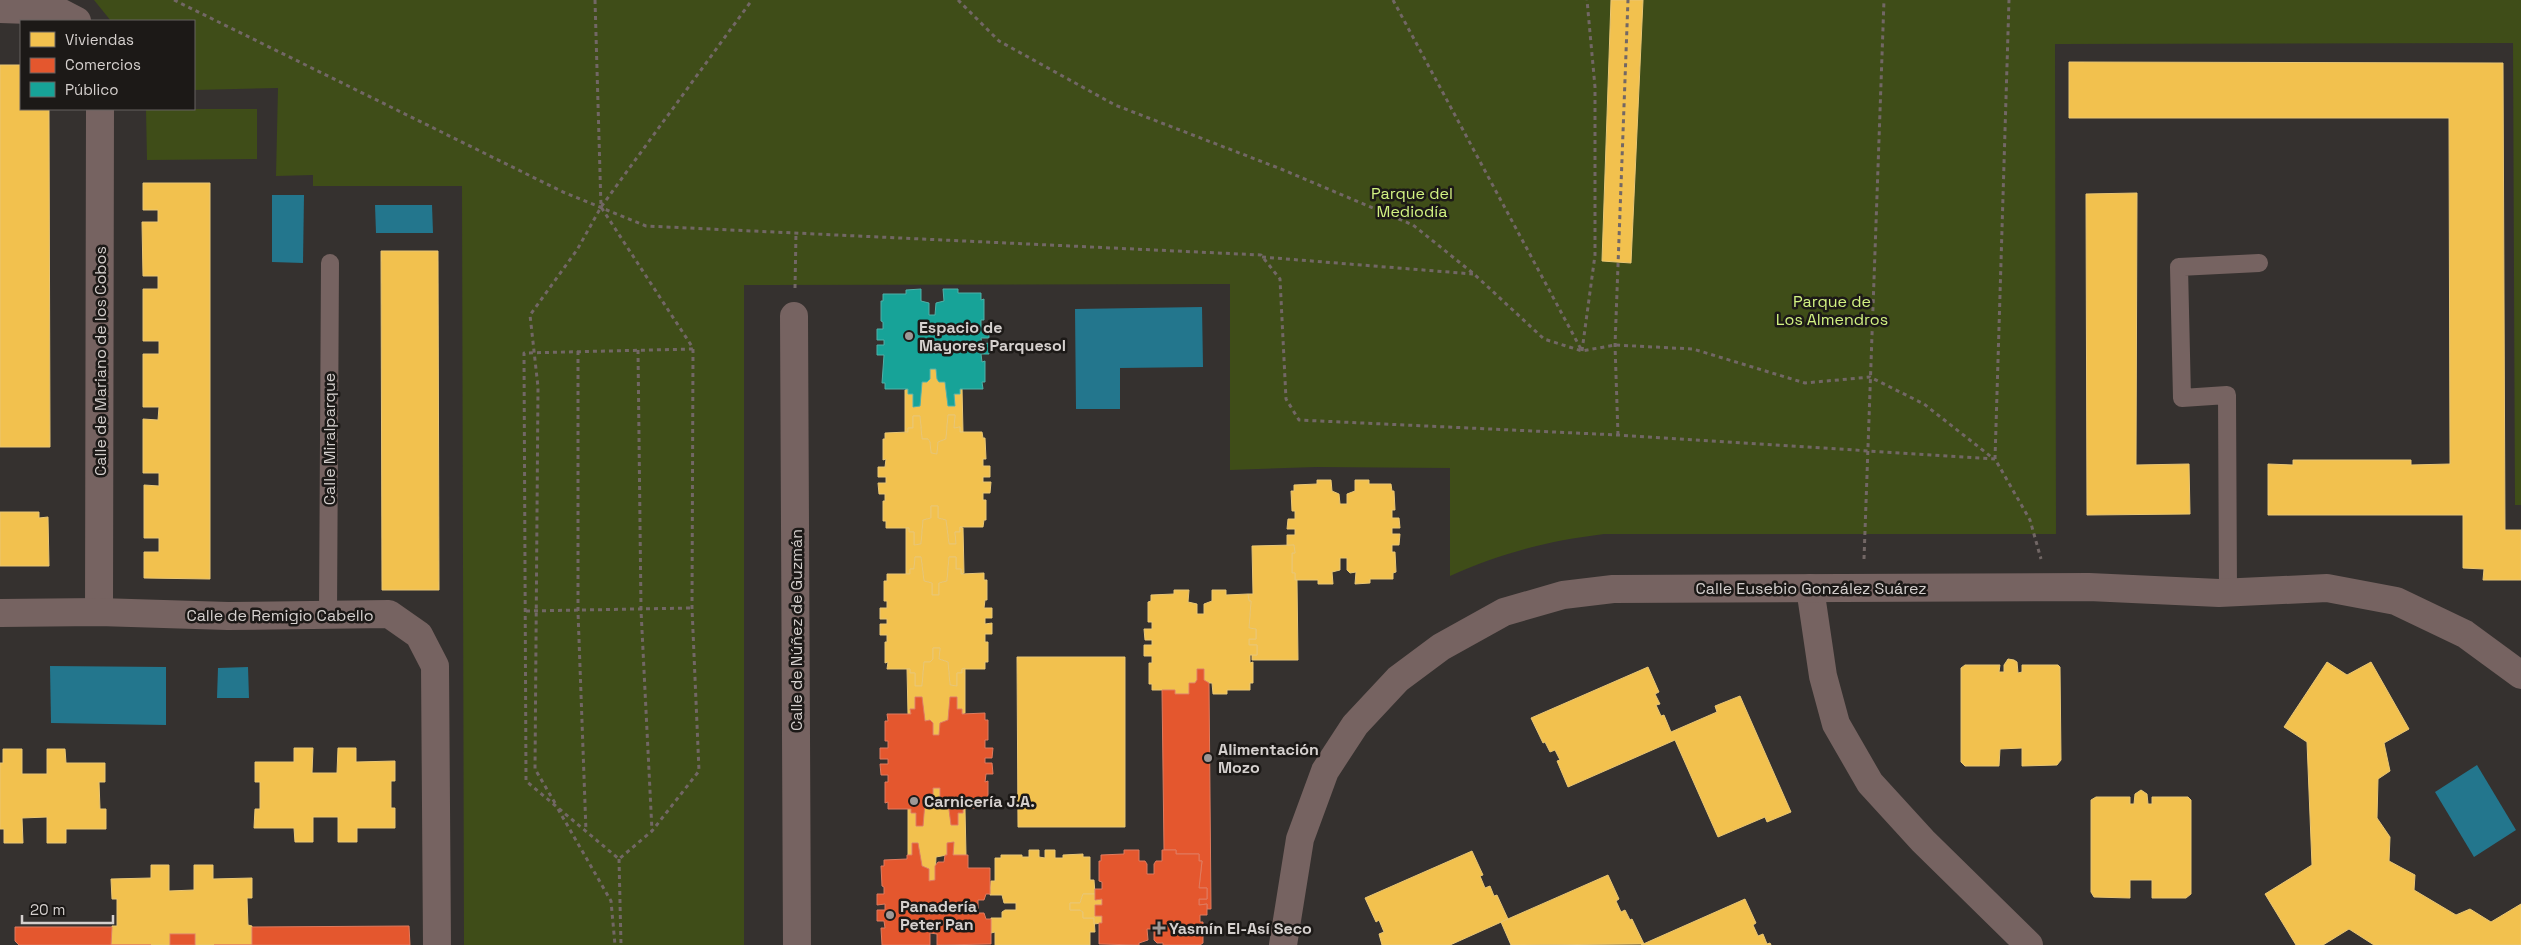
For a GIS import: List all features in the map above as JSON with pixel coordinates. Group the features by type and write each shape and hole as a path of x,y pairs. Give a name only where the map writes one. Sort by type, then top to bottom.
{"street":[{"path":"0,9 58,10 75,20"},
{"name":"Calle de Mariano de los Cobos","path":"99,612 100,110"},
{"name":"Calle de Núñez de Guzmán","path":"794,316 797,945"},
{"name":"Calle Eusebio González Suárez","path":"1283,945 1300,839 1325,771 1355,725 1398,679 1441,647 1504,612 1563,595 1612,589 2048,587 2228,592 2327,588 2396,601 2465,634 2521,675"},
{"path":"1810,588 1823,676 1836,724 1870,783 1923,841 2029,945"},
{"name":"Calle de Remigio Cabello","path":"0,613 99,612 228,616 389,614 419,635 435,666 437,945"}],"lane":[{"name":"Calle Miralparque","path":"328,615 330,263"},
{"path":"2228,592 2226,395 2182,398 2179,267 2260,263"}],"path":[{"path":"174,0 562,192 646,226 1262,256 1474,274"},
{"path":"595,0 601,207 693,349 692,608 700,771 652,831 619,859"},
{"path":"615,945 611,901 535,769 538,387 530,315 577,250 601,207 752,0"},
{"path":"958,0 999,41 1115,105 1281,169 1413,225 1474,274 1544,340 1582,352 1615,346 1693,349 1805,384 1870,377 1924,404 1995,459 2030,520 2048,587"},
{"path":"1393,0 1582,352"},
{"path":"1582,352 1595,255 1595,88 1588,0"},
{"path":"1618,436 1615,346 1628,0"},
{"path":"1863,588 1884,0"},
{"path":"1995,459 2009,0"},
{"path":"794,316 796,233"},
{"path":"1262,256 1280,278 1286,399 1300,420 1868,450 1995,459"},
{"path":"621,945 619,859 526,781 524,353 693,349"},
{"path":"638,350 641,610 652,831"},
{"path":"578,351 578,612 586,831"},
{"path":"526,611 578,612 692,608"}],"green space":[{"path":"94,0 2521,0 2521,505 2515,505 2513,43 2055,44 2056,534 1604,534 1563,540 1506,554 1450,576 1450,468 1316,467 1230,470 1230,284 744,285 744,945 464,945 462,186 313,186 313,175 276,176 278,88 195,90 195,20 110,20"},
{"path":"257,109 257,159 147,160 146,110"}],"water":[{"path":"272,195 304,195 303,263 272,262"},
{"path":"375,205 432,205 433,233 376,233"},
{"path":"1202,307 1203,367 1120,368 1120,409 1076,409 1075,309"},
{"path":"50,666 166,667 166,725 51,723"},
{"path":"248,667 249,698 217,698 218,668"},
{"path":"2477,765 2516,830 2474,857 2435,792"}],"building: Viviendas":[{"path":"1611,0 1643,0 1631,263 1602,261"},
{"path":"2069,62 2503,63 2505,530 2521,530 2521,580 2483,580 2484,569 2463,568 2463,515 2268,515 2268,464 2293,465 2293,460 2411,460 2411,465 2450,464 2449,118 2069,118"},
{"path":"0,65 20,65 20,110 49,110 50,447 0,447"},
{"path":"143,183 210,183 210,579 144,578 144,552 159,552 159,538 144,538 144,485 159,486 159,473 143,473 143,419 158,420 159,407 143,407 143,354 159,354 159,341 143,341 143,289 158,289 158,276 143,276 142,222 158,222 158,210 143,210"},
{"path":"2137,193 2136,465 2189,464 2190,514 2087,515 2086,194"},
{"path":"381,251 438,251 439,590 382,590"},
{"path":"930,369 936,369 939,382 945,382 948,406 955,406 954,394 960,394 960,389 962,388 963,432 960,432 960,427 954,428 955,415 948,415 946,439 938,442 937,454 931,453 928,439 922,439 920,416 913,416 913,428 908,428 908,432 905,432 905,390 908,389 908,394 913,394 913,407 920,406 922,382 927,382 930,379"},
{"path":"948,415 955,415 954,428 960,427 960,432 982,432 983,438 985,438 986,459 983,459 983,466 990,466 990,477 983,477 983,482 991,482 990,493 983,493 983,500 986,500 986,520 984,520 983,527 960,527 960,532 955,532 956,544 949,544 946,520 938,518 938,506 931,506 931,518 923,520 921,544 914,545 914,532 909,532 909,528 886,528 886,521 883,521 885,494 879,494 878,483 886,483 886,477 878,477 878,467 885,467 886,459 883,460 883,439 885,439 885,433 908,432 908,428 913,428 913,416 920,416 922,439 928,439 931,453 937,454 938,442 946,439"},
{"path":"1317,480 1331,480 1332,491 1339,494 1340,504 1347,504 1347,494 1355,491 1355,480 1369,480 1369,484 1391,484 1392,491 1394,491 1395,510 1392,510 1392,518 1399,518 1400,528 1392,528 1392,534 1400,534 1399,545 1392,545 1392,552 1395,552 1396,572 1393,573 1393,579 1370,579 1370,583 1355,584 1356,572 1350,573 1347,570 1347,558 1340,558 1340,570 1332,572 1333,584 1318,584 1318,580 1295,580 1295,573 1292,573 1292,553 1295,553 1294,545 1287,546 1287,535 1295,535 1295,529 1287,529 1288,519 1295,519 1295,511 1292,511 1291,491 1294,491 1294,485 1317,484"},
{"path":"931,506 938,506 938,518 946,520 949,544 956,544 955,532 960,532 960,527 963,528 964,573 961,574 961,569 956,569 956,557 949,557 947,581 939,583 939,595 932,595 932,583 924,581 921,557 915,557 914,569 910,569 910,574 906,574 906,528 909,528 909,532 914,532 914,545 921,544 923,520 931,518"},
{"path":"0,512 39,512 39,518 48,517 49,566 0,566"},
{"path":"1294,545 1295,553 1292,553 1292,573 1295,573 1295,580 1297,580 1298,660 1252,660 1252,655 1257,655 1257,645 1249,645 1249,639 1256,639 1256,629 1249,628 1251,601 1249,601 1248,594 1253,594 1252,546"},
{"path":"915,557 921,557 924,581 932,583 932,595 939,595 939,583 947,581 949,557 956,557 956,569 961,569 961,574 984,573 984,580 987,580 987,600 985,600 984,608 992,608 992,618 985,618 985,624 992,623 992,634 985,634 985,642 988,642 988,662 985,662 985,669 962,669 962,673 957,673 957,686 950,685 948,662 939,659 940,648 933,648 933,659 930,662 924,662 922,686 915,686 915,673 910,673 910,669 887,669 888,662 885,663 887,635 880,635 880,624 887,624 887,619 880,619 880,608 887,608 887,601 884,601 884,581 887,581 887,574 910,574 910,569 914,569"},
{"path":"1174,590 1189,590 1188,602 1197,604 1197,614 1204,614 1204,604 1212,601 1212,590 1226,590 1226,595 1248,594 1249,601 1251,601 1249,628 1256,629 1256,639 1249,639 1249,645 1257,645 1257,655 1250,655 1250,663 1253,662 1253,683 1250,683 1250,690 1227,690 1227,694 1213,694 1212,683 1207,683 1204,680 1204,669 1197,669 1197,680 1195,683 1189,683 1189,694 1175,694 1175,690 1152,690 1152,684 1149,684 1149,663 1152,663 1152,656 1144,656 1144,645 1152,645 1152,640 1145,640 1144,629 1152,629 1152,622 1148,622 1148,602 1151,601 1151,595 1174,594"},
{"path":"933,648 940,648 939,659 948,662 950,685 957,686 957,673 962,673 962,669 965,668 965,713 962,714 962,709 957,709 957,697 950,697 948,720 940,723 939,735 933,735 933,723 930,720 925,721 922,697 915,697 915,709 910,709 911,714 908,714 907,669 910,669 910,673 915,673 915,686 922,686 924,662 930,662 933,659"},
{"path":"1017,657 1125,657 1125,827 1018,827"},
{"path":"2008,659 2017,662 2018,673 2022,672 2022,665 2058,665 2060,667 2061,760 2057,765 2022,766 2022,748 2000,749 1999,766 1965,766 1961,762 1961,668 1965,665 2000,665 1999,672 2004,672 2004,665"},
{"path":"2327,662 2347,675 2371,662 2409,729 2384,743 2390,771 2378,779 2377,818 2390,837 2389,861 2415,875 2414,890 2456,915 2470,909 2491,922 2521,904 2521,945 2374,945 2349,929 2323,945 2296,945 2265,894 2312,865 2307,742 2284,727"},
{"path":"1648,667 1659,692 1655,694 1660,704 1656,705 1661,716 1664,715 1671,732 1717,712 1715,706 1740,696 1791,812 1767,822 1765,817 1718,837 1675,740 1568,787 1557,761 1560,760 1555,750 1550,752 1545,742 1543,743 1531,718"},
{"path":"294,748 313,748 312,773 337,773 338,748 356,748 356,762 395,761 395,781 391,781 391,808 395,808 395,828 357,828 357,842 338,842 338,817 313,817 313,842 295,842 294,828 254,828 255,809 260,809 260,782 255,782 255,762 294,762"},
{"path":"3,749 22,749 22,774 47,774 47,749 65,749 66,763 105,763 105,782 99,782 100,809 106,809 106,829 66,829 66,843 47,843 47,817 22,818 23,843 4,843 4,829 0,829 0,763 3,763"},
{"path":"933,788 940,788 940,799 948,802 951,825 958,825 958,813 963,813 963,808 965,809 966,855 953,855 954,842 947,843 947,855 936,857 935,880 929,881 929,869 922,866 918,843 912,843 912,855 908,855 908,809 911,809 911,813 916,813 916,826 923,826 925,802 931,802 933,799"},
{"path":"2141,790 2147,794 2148,804 2152,804 2152,797 2188,797 2191,800 2191,894 2186,898 2152,898 2152,880 2130,880 2130,898 2094,897 2091,892 2091,800 2096,797 2130,797 2130,804 2134,804 2135,794"},
{"path":"1029,850 1039,850 1039,857 1045,858 1045,850 1055,850 1055,858 1063,858 1063,855 1083,854 1083,857 1090,857 1090,880 1094,880 1095,894 1083,894 1080,903 1070,903 1070,910 1080,910 1083,912 1083,918 1094,918 1095,932 1090,932 1090,945 995,945 995,932 991,933 991,918 1002,918 1002,912 1005,910 1016,910 1016,903 1004,903 1002,895 990,895 991,881 995,881 995,858 1001,858 1001,855 1029,857"},
{"path":"1472,851 1483,875 1480,876 1485,888 1490,886 1494,896 1497,895 1508,919 1450,945 1382,945 1379,934 1384,932 1379,920 1376,922 1365,898"},
{"path":"151,865 169,865 169,891 194,890 194,865 213,865 213,879 252,878 252,898 247,898 248,925 252,926 252,945 195,945 195,934 170,934 170,945 111,945 112,926 117,926 117,899 112,899 111,879 151,878"},
{"path":"1608,875 1619,899 1616,901 1621,912 1625,910 1630,920 1632,919 1644,944 1511,945 1501,922"},
{"path":"1083,894 1095,894 1095,900 1102,899 1102,905 1095,905 1095,916 1102,916 1102,923 1094,924 1094,918 1083,918 1083,912 1080,910 1070,910 1070,903 1080,903"},
{"path":"1745,899 1756,923 1753,925 1758,936 1763,934 1767,944 1770,943 1771,945 1641,945"}],"building: Comercios":[{"path":"1197,669 1204,669 1204,680 1209,683 1211,909 1207,909 1207,904 1199,905 1199,899 1207,899 1207,888 1199,888 1202,861 1199,861 1199,854 1176,854 1176,850 1164,850 1162,690 1175,690 1175,694 1189,694 1189,683 1195,683 1197,680"},
{"path":"915,697 922,697 925,721 930,720 933,723 933,735 939,735 940,723 948,720 950,697 957,697 957,709 962,709 962,714 985,713 985,720 988,720 988,740 985,740 985,748 993,748 992,758 985,758 985,763 992,763 993,774 986,774 985,782 988,781 988,802 986,802 986,808 963,808 963,813 958,813 958,825 951,825 948,802 940,799 940,788 933,788 933,799 931,802 925,802 923,826 916,826 916,813 911,813 911,809 888,809 888,802 885,803 885,782 888,782 888,775 881,775 880,764 888,764 888,759 880,759 880,748 888,748 888,741 885,741 885,721 888,721 887,714 911,714 910,709 915,709"},
{"path":"954,842 953,855 968,855 968,868 990,868 990,894 986,894 984,900 978,900 978,913 984,913 986,919 991,919 991,944 937,945 937,934 930,933 930,945 882,945 881,928 885,928 884,921 877,921 877,910 885,910 885,904 877,905 877,894 884,894 881,866 884,866 884,860 907,859 907,855 912,855 912,843 918,843 922,866 929,869 929,881 935,880 935,866 938,862 944,862 945,855 947,855 947,843"},
{"path":"1124,850 1139,850 1139,861 1145,861 1147,864 1147,874 1154,874 1154,864 1156,861 1162,861 1162,850 1176,850 1176,854 1199,854 1199,861 1202,861 1199,888 1207,888 1207,899 1199,899 1199,905 1207,904 1207,915 1200,915 1200,922 1203,922 1203,943 1200,945 1163,945 1163,943 1157,943 1154,940 1154,929 1147,929 1148,940 1139,943 1139,945 1099,944 1099,923 1102,923 1102,916 1095,916 1095,905 1102,905 1102,899 1095,900 1095,889 1102,889 1102,882 1099,881 1099,861 1101,861 1101,855 1124,854"},
{"path":"409,926 410,945 252,945 252,927"},
{"path":"15,927 112,927 111,945 19,945 15,941"},
{"path":"170,934 195,934 195,945 170,945"}],"building: Público":[{"path":"921,289 921,301 929,303 929,315 935,315 936,303 944,301 943,289 958,289 958,293 981,293 981,300 984,299 984,320 981,320 981,327 989,327 989,338 981,338 982,344 989,343 989,354 981,354 982,362 985,361 985,382 982,382 983,389 960,389 960,394 954,394 955,406 948,406 945,382 939,382 936,369 930,369 930,379 927,382 922,382 920,406 913,407 913,394 908,394 908,389 885,389 885,383 882,383 884,355 877,355 877,345 884,345 884,340 877,340 877,329 883,329 881,301 883,301 883,294 906,294 906,290"}],"place":[{"name":"Espacio de Mayores Parquesol","path":"909,336"},
{"name":"Alimentación Mozo","path":"1208,758"},
{"name":"Carnicería J.A.","path":"914,801"},
{"name":"Panadería Peter Pan","path":"890,915"},
{"name":"Yasmín El-Así Seco","path":"1159,928"}],"park label":[{"name":"Parque del Mediodía","path":"1412,202"},
{"name":"Parque de Los Almendros","path":"1832,310"}]}
